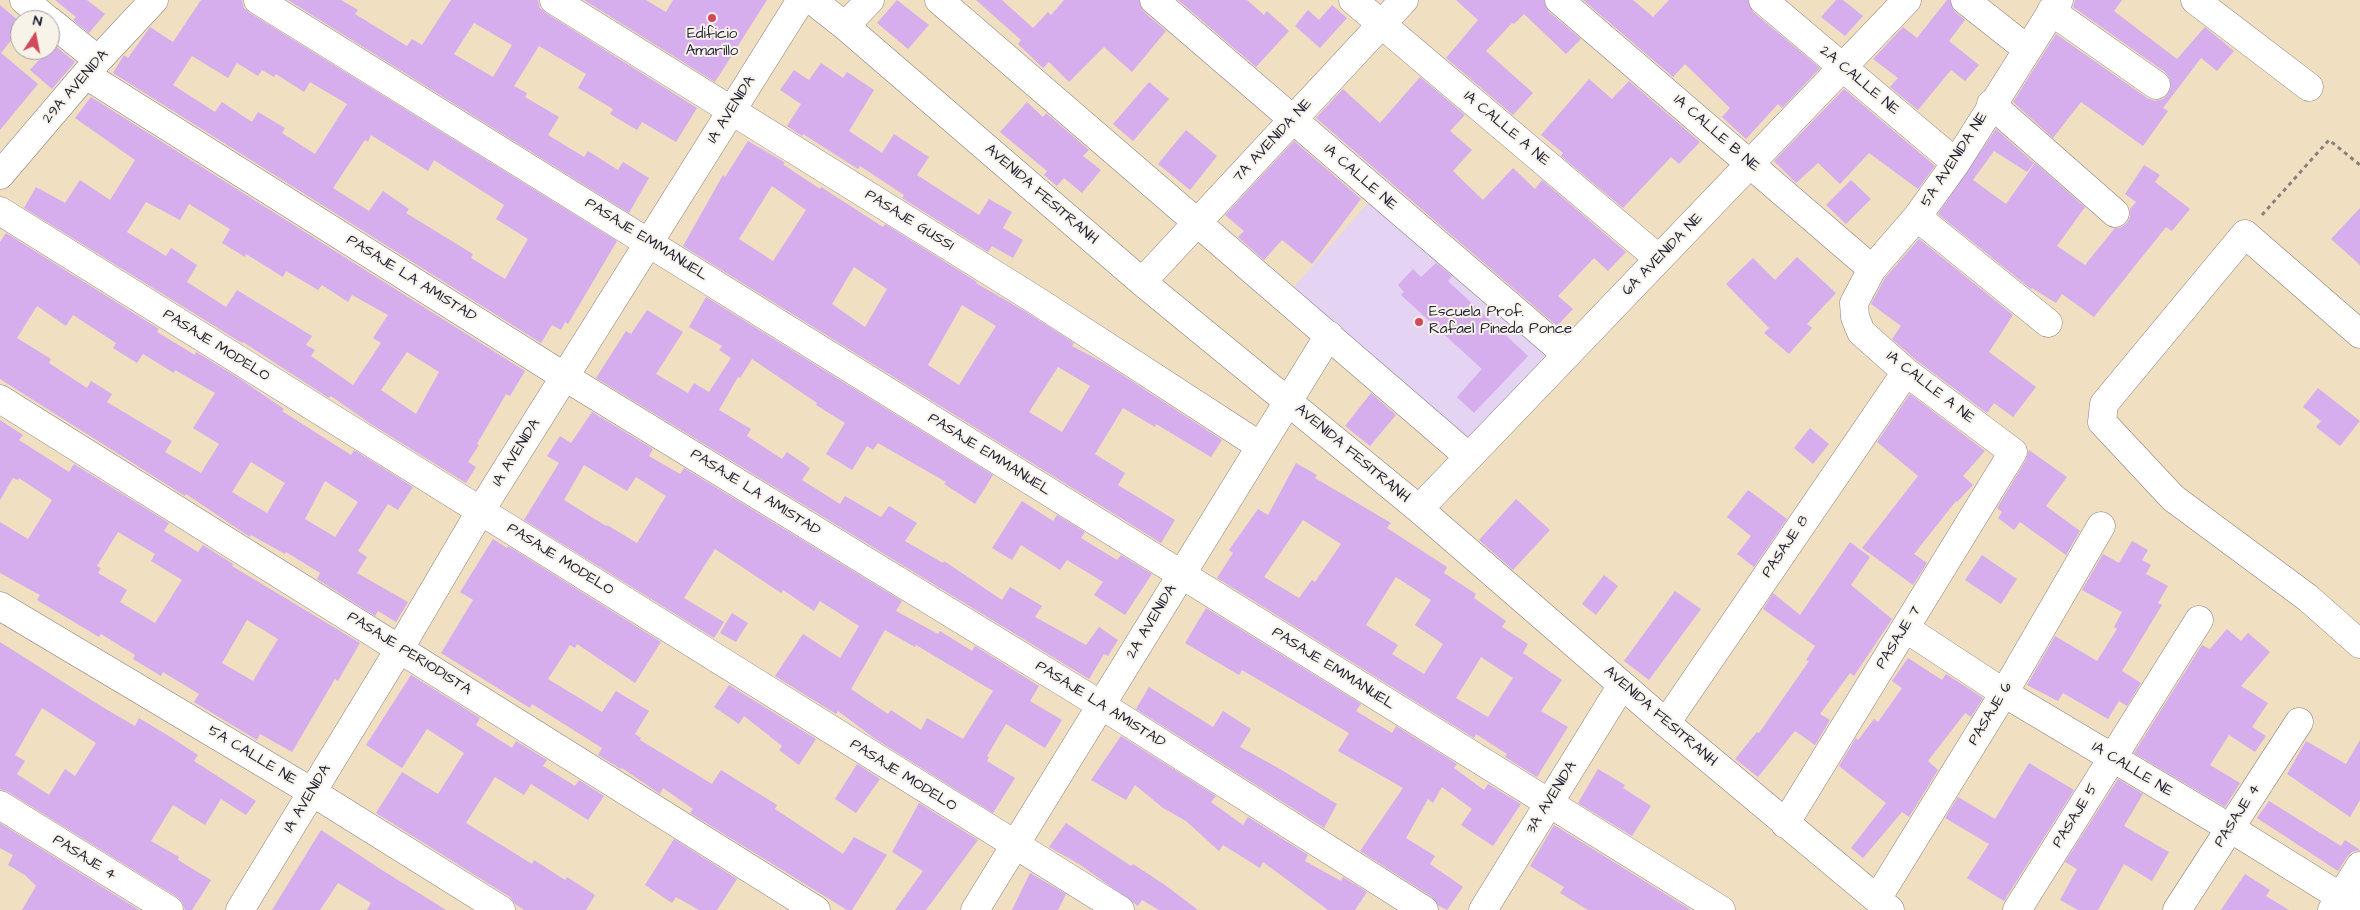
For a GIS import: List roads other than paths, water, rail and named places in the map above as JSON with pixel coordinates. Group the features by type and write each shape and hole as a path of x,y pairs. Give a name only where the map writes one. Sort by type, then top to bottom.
{"street":[{"name":"PASAJE LA AMISTAD","path":"24,0 36,10"},
{"name":"29A AVENIDA","path":"0,176 92,68 154,0"},
{"name":"PASAJE EMMANUEL","path":"258,0 1721,910"},
{"name":"PASAJE GUSSI","path":"554,0 1034,299 1260,446"},
{"name":"1A AVENIDA","path":"240,910 400,648 481,510 801,0"},
{"name":"AVENIDA FESITRANH","path":"812,0 845,26 1142,282 1419,510 1785,824 1884,904"},
{"path":"845,26 870,0"},
{"path":"939,0 1469,457"},
{"name":"1A CALLE NE","path":"1154,0 1567,355"},
{"name":"1A CALLE A NE","path":"1353,0 1659,259"},
{"name":"7A AVENIDA NE","path":"1142,282 1404,0"},
{"name":"1A CALLE B NE","path":"1559,0 1872,269"},
{"name":"2A CALLE NE","path":"1763,0 1956,163"},
{"name":"6A AVENIDA NE","path":"1419,510 1907,0"},
{"path":"1965,0 2027,49"},
{"path":"2195,0 2224,8 2309,87"},
{"path":"2055,6 2156,85"},
{"name":"5A AVENIDA NE","path":"1855,317 1854,303 1872,269 1917,217 1956,163 1991,104 2055,6"},
{"name":"PASAJE LA AMISTAD","path":"60,33 92,68 565,376 1101,705 1424,910"},
{"path":"1991,104 2115,213"},
{"name":"PASAJE MODELO","path":"0,211 481,510 1014,846 1120,910"},
{"path":"1917,217 2048,323"},
{"path":"2360,334 2245,234 2104,404 2102,422 2174,498 2308,598 2360,644"},
{"name":"1A CALLE A NE","path":"1855,317 1861,332 1906,372 2012,452"},
{"name":"2A AVENIDA","path":"975,910 1328,335"},
{"name":"PASAJE 8","path":"1666,723 1906,372"},
{"name":"PASAJE PERIODISTA","path":"0,399 816,910"},
{"name":"PASAJE 7","path":"1785,824 2012,452"},
{"name":"PASAJE 6","path":"1884,904 2101,526"},
{"name":"5A CALLE NE","path":"0,606 312,792 501,910"},
{"name":"PASAJE 5","path":"2017,910 2199,620"},
{"name":"1A CALLE NE","path":"1905,628 2004,693 2230,828 2344,905"},
{"name":"3A AVENIDA","path":"1483,910 1622,685"},
{"name":"PASAJE 4","path":"2177,910 2299,722"},
{"name":"PASAJE 4","path":"0,805 169,910"},
{"path":"2344,905 2360,866"}],"place":[{"name":"Edificio Amarillo","path":"712,18"},
{"name":"Escuela Prof. Rafael Pineda Ponce","path":"1419,322"}]}
